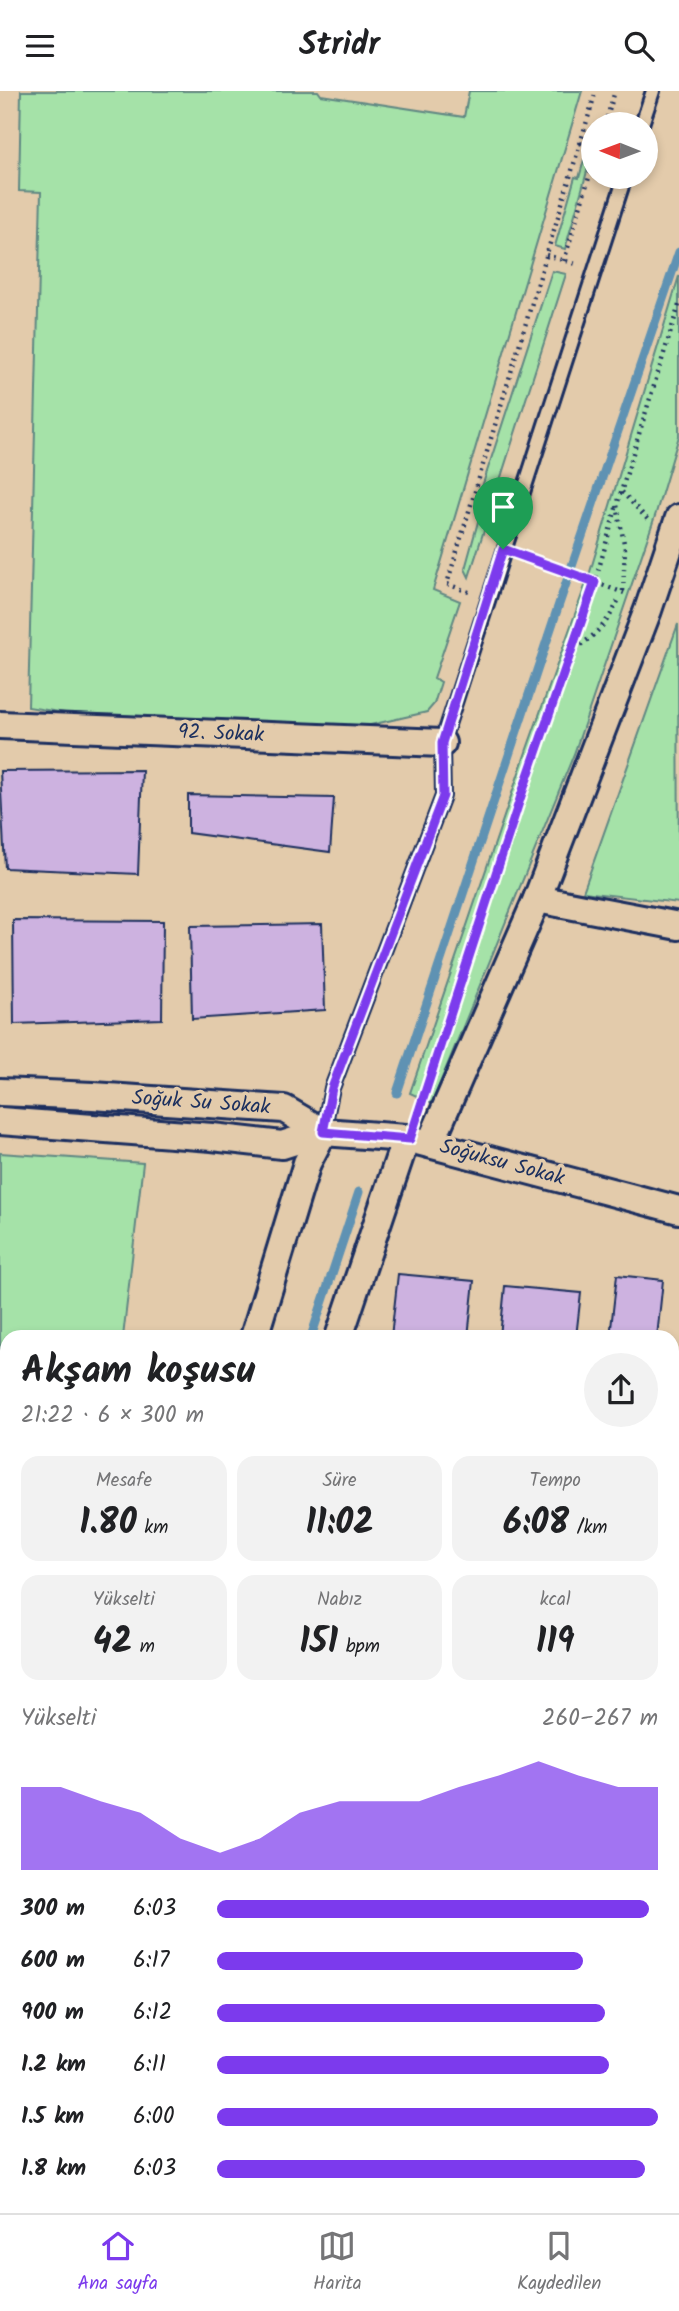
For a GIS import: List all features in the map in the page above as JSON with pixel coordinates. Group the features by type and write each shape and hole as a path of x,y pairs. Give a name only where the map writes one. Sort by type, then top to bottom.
{"street":[{"path":"343,1330 418,1141 537,899 648,610 679,518"},
{"name":"92. Sokak","path":"0,725 442,743"},
{"path":"537,899 679,926"},
{"name":"Soğuk Su Sokak","path":"0,1092 284,1109 323,1132"},
{"name":"Soğuk Su Sokak","path":"0,1121 282,1145 323,1132"},
{"path":"256,1330 307,1163 323,1132"},
{"name":"Soğuksu Sokak","path":"323,1132 418,1141 679,1210"}],"lane":[{"path":"646,112 653,91"},
{"path":"323,1132 332,1088 443,796 442,743 621,189"}],"path":[{"path":"447,584 596,91"},
{"path":"609,112 615,91"},
{"path":"547,255 564,261 586,189"},
{"path":"440,1047 595,582 679,305"},
{"path":"622,492 670,544"},
{"path":"570,651 593,637 605,624 622,592 625,549 617,505"},
{"path":"503,549 595,582"}],"green space":[{"path":"21,91 318,91 321,95 464,117 469,91 582,91 433,590 460,601 434,678 441,682 434,704 427,712 366,726 65,713 28,707 41,192 19,191"},
{"path":"581,171 582,189 565,249 555,246 575,177 579,178"},
{"path":"552,271 566,274 469,577 465,569 487,489 482,487"},
{"path":"679,276 679,436 656,513 574,754 432,1103 410,1093 590,572"},
{"path":"678,624 679,903 583,892"},
{"path":"0,1153 143,1163 124,1330 0,1330"}],"building":[{"path":"142,770 138,874 5,868 0,771"},
{"path":"188,795 334,798 330,852 188,833"},
{"path":"13,920 163,921 162,1019 14,1024"},
{"path":"322,924 325,1010 192,1019 190,926"},
{"path":"398,1274 474,1281 469,1330 392,1330"},
{"path":"617,1275 663,1280 658,1330 611,1330"},
{"path":"505,1286 581,1293 577,1330 501,1330"}],"waterway":[{"path":"397,1093 679,252"},
{"path":"313,1330 359,1192"}],"route":[{"path":"503,549 595,582 521,796 410,1139 323,1132 332,1088 443,796 442,743 503,549"}]}
